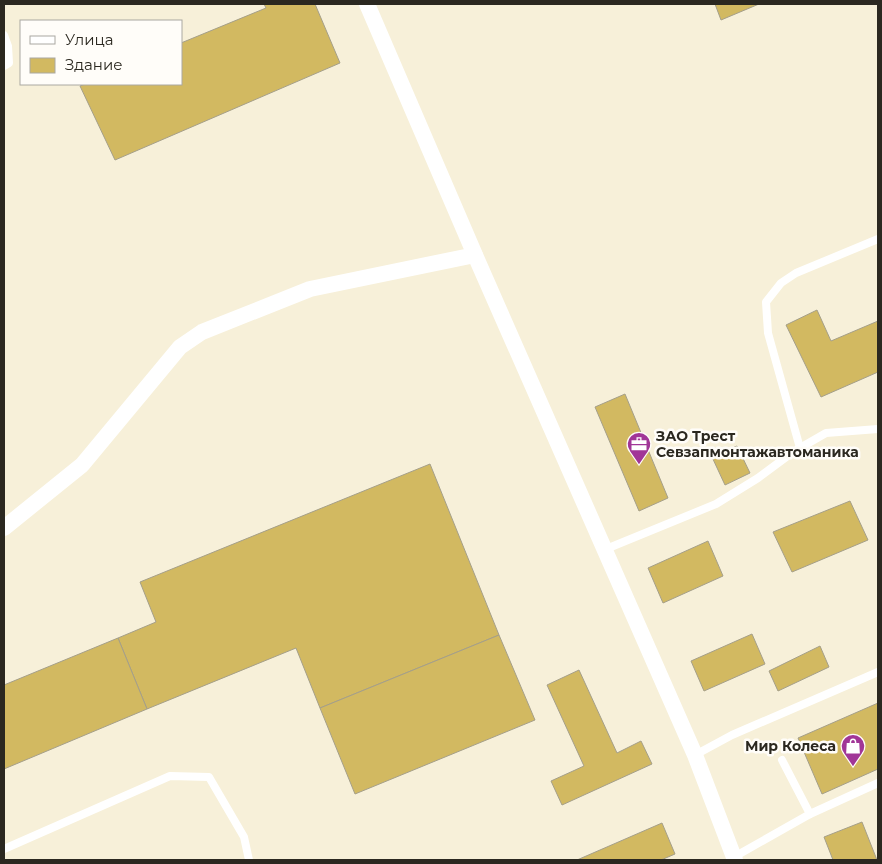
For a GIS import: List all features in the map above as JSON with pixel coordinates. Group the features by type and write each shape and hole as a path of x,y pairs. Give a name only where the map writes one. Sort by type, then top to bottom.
{"street":[{"path":"367,4 695,755 735,859"},
{"path":"4,528 82,464 180,347 202,332 310,289 475,255"}],"lane":[{"path":"4,35 8,46 9,62 4,66"},
{"path":"800,448 768,333 766,302 781,283 796,274 878,239"},
{"path":"606,549 716,504 826,433 878,428"},
{"path":"695,755 732,734 878,672"},
{"path":"782,760 810,814"},
{"path":"4,849 170,776 209,777 244,837 249,860"},
{"path":"735,859 810,814 878,784"}],"building":[{"path":"264,4 315,4 340,63 115,160 80,86 182,85 182,43 266,8"},
{"path":"715,4 759,4 721,20"},
{"path":"817,310 831,341 878,321 878,372 821,397 786,325"},
{"path":"625,394 668,498 639,511 595,407"},
{"path":"737,446 750,473 725,485 712,457"},
{"path":"430,464 499,635 320,708 296,648 147,709 118,638 156,622 140,582"},
{"path":"850,501 868,540 792,572 773,532"},
{"path":"708,541 723,576 663,603 648,568"},
{"path":"752,634 765,664 704,691 691,661"},
{"path":"499,635 535,720 355,794 320,708"},
{"path":"118,638 147,709 4,769 4,685"},
{"path":"820,646 829,667 778,691 769,671"},
{"path":"579,670 617,753 641,741 652,764 562,805 551,781 584,766 547,685"},
{"path":"878,703 878,769 822,794 798,738"},
{"path":"862,822 877,860 833,860 824,837"},
{"path":"662,823 675,854 661,860 577,860"}],"place":[{"name":"ЗАО Трест Севзапмонтажавтоманика","path":"639,465"},
{"name":"Мир Колеса","path":"853,767"}]}
